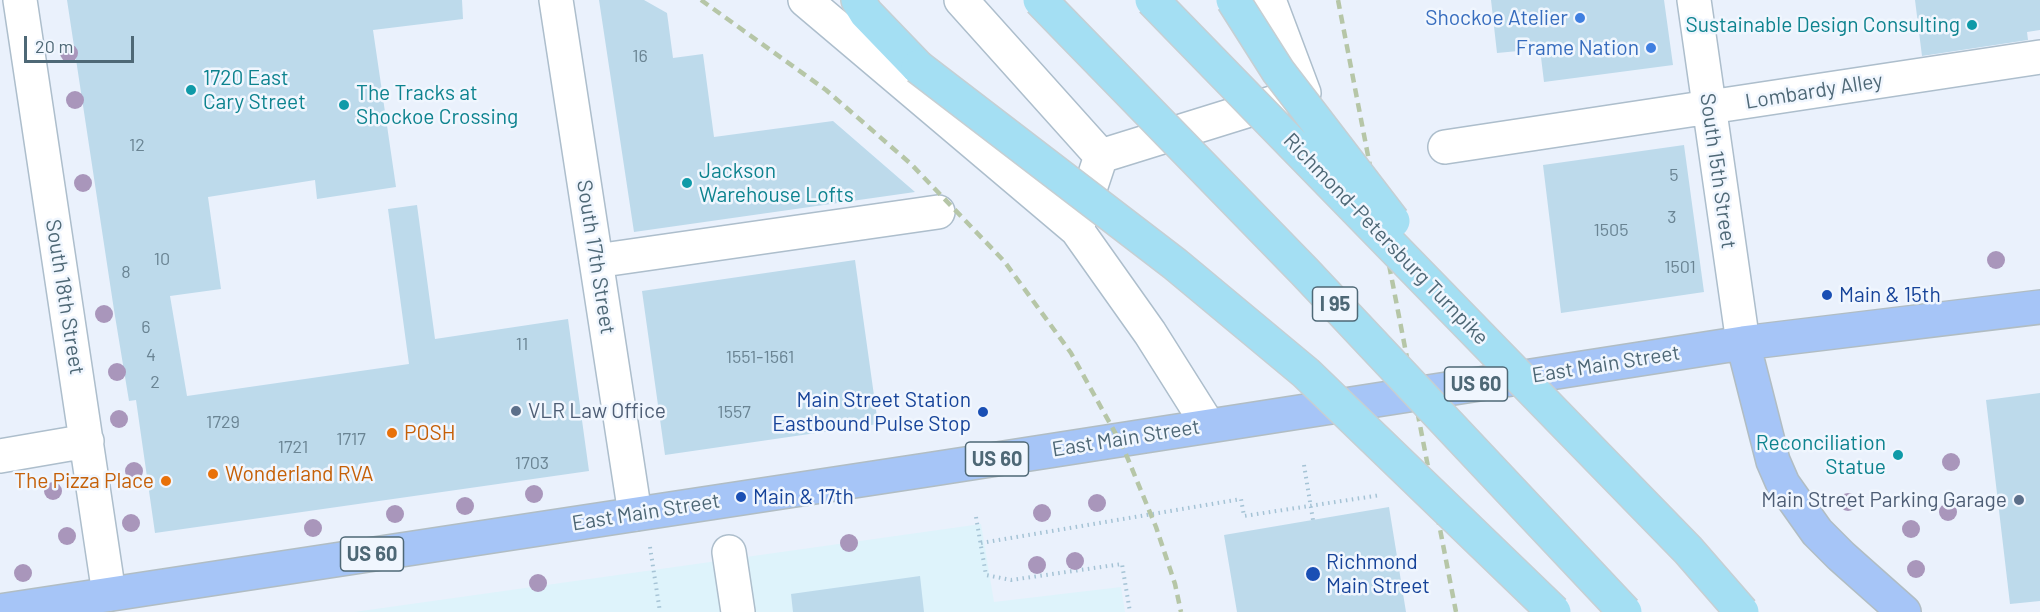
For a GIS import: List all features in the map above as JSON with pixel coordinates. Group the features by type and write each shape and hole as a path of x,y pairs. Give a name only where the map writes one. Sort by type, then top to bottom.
{"highway":[{"path":"858,0 866,13 918,67 1175,264 1306,373 1554,612"},
{"name":"I 95","path":"1041,0 1304,271 1625,612"},
{"name":"Richmond-Petersburg Turnpike","path":"1152,0 1482,336 1688,550 1742,612"},
{"path":"1233,0 1278,71 1482,336"}],"main road":[{"name":"East Main Street","path":"0,610 111,603 635,514 1208,425 1743,343 2040,307"},
{"path":"1743,343 1773,461 1783,484 1817,532 1904,612"}],"street":[{"name":"South 18th Street","path":"20,0 111,603"},
{"name":"South 17th Street","path":"555,0 635,514"},
{"path":"805,0 1077,230 1150,333 1208,425"},
{"path":"961,0 1101,156"},
{"path":"1101,156 1304,93 1269,0"},
{"name":"South 15th Street","path":"1694,0 1743,343"},
{"name":"Lombardy Alley","path":"1445,147 2040,57"},
{"path":"1077,230 1101,156"},
{"path":"596,261 938,212"},
{"path":"0,456 87,441"},
{"path":"729,552 738,612"}],"path":[{"path":"1304,465 1313,520"},
{"path":"981,543 1241,499 1245,516 1388,494"},
{"path":"976,517 986,575 1011,580 1122,564 1130,612"},
{"path":"652,562 660,612"}],"shaded area":[{"path":"981,524 994,602 1121,587 1125,612 354,612"}],"building":[{"path":"67,0 462,0 463,19 373,30 396,187 317,199 315,180 208,197 221,289 170,296 187,396 409,364 388,209 417,205 435,339 568,319 589,471 155,533 136,400 129,401"},
{"path":"599,0 644,0 667,13 673,58 703,54 714,137 833,121 915,192 634,232"},
{"name":"Shockoe Atelier","path":"1491,0 1664,0 1673,65 1544,82 1540,49 1497,53"},
{"name":"Sustainable Design Consulting","path":"1915,0 2040,0 2040,30 2027,32 2028,40 1922,56"},
{"path":"1684,145 1704,292 1561,313 1543,165"},
{"path":"855,260 878,424 665,455 642,291"},
{"name":"Main Street Parking Garage","path":"2040,393 2040,601 2010,604 1986,400"},
{"path":"1389,507 1406,612 1237,612 1224,535"},
{"path":"920,576 924,612 793,612 791,594"}],"railway":[{"path":"701,0 826,90 911,164 1004,261 1071,353 1123,447 1156,527 1175,584 1181,612"},
{"path":"1338,0 1456,612"}],"place":[{"name":"Shockoe Atelier","path":"1580,18"},
{"name":"Sustainable Design Consulting","path":"1972,25"},
{"name":"Frame Nation","path":"1651,48"},
{"name":"1720 East Cary Street","path":"191,90"},
{"name":"The Tracks at Shockoe Crossing","path":"344,105"},
{"name":"Jackson Warehouse Lofts","path":"687,183"},
{"name":"Main & 15th","path":"1827,295"},
{"name":"VLR Law Office","path":"516,411"},
{"name":"Main Street Station Eastbound Pulse Stop","path":"983,412"},
{"name":"POSH","path":"392,433"},
{"name":"Reconciliation Statue","path":"1898,455"},
{"name":"Wonderland RVA","path":"213,474"},
{"name":"The Pizza Place","path":"166,481"},
{"name":"Main & 17th","path":"741,497"},
{"name":"Main Street Parking Garage","path":"2019,500"},
{"name":"Richmond Main Street","path":"1313,574"}]}
